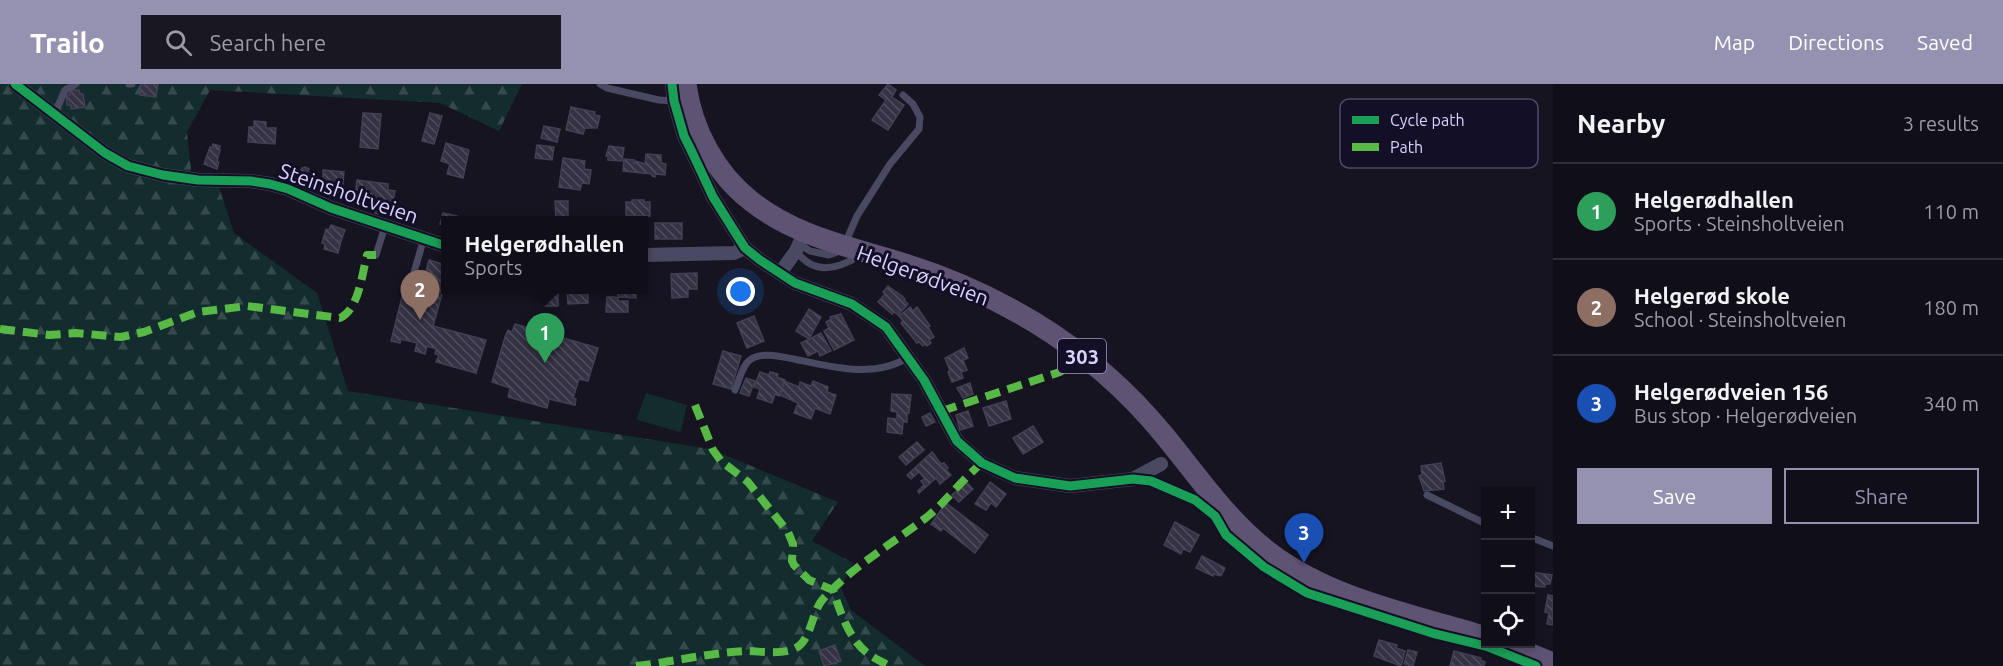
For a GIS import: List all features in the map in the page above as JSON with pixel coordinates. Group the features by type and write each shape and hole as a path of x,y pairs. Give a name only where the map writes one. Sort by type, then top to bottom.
{"main road":[{"name":"Helgerødveien","path":"680,92 692,110 703,140 719,168 750,201 800,242 844,246 916,268 971,289 1035,323 1096,366 1132,400 1164,435 1235,522 1285,564 1309,578 1353,597 1402,614 1481,636"},
{"path":"1517,648 1553,663"}],"street":[{"name":"Steinsholtveien","path":"15,84 105,153 128,166 163,175 198,180 251,181 270,184 288,189 331,208 441,244"},
{"path":"672,84 680,92 684,136 713,197 745,248 795,283 852,304 886,327 909,357 942,411 957,441 982,463 1015,478 1070,486 1133,478 1161,464"},
{"path":"780,273 800,242"},
{"path":"648,255 734,253 745,248"}],"lane":[{"path":"55,113 65,90 76,84"},
{"path":"600,84 607,88 658,100 680,92"},
{"path":"844,246 856,216 890,164 919,129 920,117 913,104 903,95"},
{"path":"375,255 386,225"},
{"path":"410,286 424,238"},
{"path":"800,242 802,260 828,269 847,263 865,252"},
{"path":"735,390 746,363 753,357 779,356 833,368 864,369 886,368 909,357"},
{"path":"1427,495 1481,522"},
{"path":"1535,539 1553,546"}],"green space":[{"path":"0,84 522,84 499,131 440,103 210,90 187,132 192,179 218,184 234,233 317,293 348,391 710,449 838,502 812,541 853,563 841,588 851,610 925,666 0,666"},
{"path":"646,393 687,405 681,431 638,420"}],"building":[{"path":"141,84 158,84 156,97 140,95"},
{"path":"888,84 896,90 892,97 904,105 888,130 872,120 886,100 879,95"},
{"path":"79,90 80,94 83,94 85,107 71,109 71,105 67,105 66,95 70,95 69,91"},
{"path":"571,107 595,112 594,115 600,116 597,128 585,128 583,134 566,130"},
{"path":"363,113 381,114 378,149 360,147"},
{"path":"430,113 442,116 434,144 422,141"},
{"path":"254,121 266,122 266,128 276,128 275,144 248,142 249,127 254,127"},
{"path":"544,126 560,129 557,142 541,138"},
{"path":"446,143 469,150 463,178 447,174 450,164 441,161"},
{"path":"213,144 220,146 217,169 204,164"},
{"path":"537,145 554,147 552,160 535,158"},
{"path":"609,146 624,148 622,161 608,160 606,156"},
{"path":"646,154 661,155 661,163 666,164 665,175 655,174 655,177 652,174 623,171 624,159 645,164"},
{"path":"563,158 585,161 584,169 591,170 589,184 582,183 580,190 559,187"},
{"path":"305,167 309,169 302,182 296,179"},
{"path":"323,170 344,172 342,194 327,194 315,190 316,178 323,179"},
{"path":"357,180 388,184 388,190 395,191 390,216 375,213 376,205 370,204 372,198 355,196"},
{"path":"632,200 650,202 650,216 626,216 626,202 632,202"},
{"path":"555,201 568,201 568,216 556,216"},
{"path":"655,223 682,223 682,239 655,239"},
{"path":"331,225 345,230 341,241 324,236 326,229 329,230"},
{"path":"324,236 341,241 338,253 324,249 325,244 322,243"},
{"path":"429,260 441,264 442,294 433,326 486,340 476,373 436,362 439,355 435,354 436,349 427,346 425,354 415,351 417,343 401,339 400,343 391,341 404,289 420,293"},
{"path":"697,273 697,289 688,289 688,297 672,298 671,274"},
{"path":"888,286 902,296 908,304 898,315 894,312 892,314 878,302"},
{"path":"544,294 558,294 558,306 545,306"},
{"path":"567,294 588,294 588,303 568,304"},
{"path":"618,294 636,294 636,298 618,297"},
{"path":"607,297 618,298 618,301 628,301 628,312 606,312"},
{"path":"910,307 914,312 917,307 930,326 928,327 934,337 929,340 931,343 927,346 917,343 901,323 903,321 899,316"},
{"path":"809,309 821,317 809,339 796,331"},
{"path":"841,314 854,340 834,350 824,331 829,328 826,322 831,319 830,317"},
{"path":"754,316 764,341 747,348 737,323"},
{"path":"515,324 598,348 588,381 579,379 573,398 576,399 575,405 549,399 547,408 508,397 510,388 492,382 505,337 508,330 512,332"},
{"path":"821,333 831,351 820,356 818,351 808,356 801,343"},
{"path":"964,348 968,358 963,360 967,370 961,372 963,378 952,382 945,358"},
{"path":"723,351 741,356 731,389 713,384"},
{"path":"760,372 769,375 770,372 778,374 777,377 785,380 779,396 775,394 772,403 757,398 760,389 754,387"},
{"path":"746,378 755,381 749,396 740,393"},
{"path":"784,381 799,387 800,382 811,386 813,381 828,387 827,392 836,395 830,414 815,408 811,419 794,413 798,403 780,395"},
{"path":"970,383 973,394 963,398 957,388"},
{"path":"892,394 911,395 907,422 903,422 902,434 887,432 888,418 897,419 897,412 891,411"},
{"path":"1006,401 1011,419 989,426 983,408"},
{"path":"968,411 973,426 960,430 956,415"},
{"path":"930,413 935,422 926,426 922,417"},
{"path":"1033,426 1043,442 1023,454 1013,438"},
{"path":"917,442 924,450 906,465 899,457"},
{"path":"932,452 941,464 944,463 951,475 940,484 936,478 919,493 918,491 924,485 921,481 925,479 919,472 911,479 907,475"},
{"path":"1441,463 1445,481 1443,482 1444,489 1424,491 1419,476 1422,475 1421,466"},
{"path":"966,482 973,489 959,502 952,495"},
{"path":"990,482 1006,494 996,507 991,503 986,510 975,504"},
{"path":"946,503 988,535 975,553 943,528 941,531 931,524"},
{"path":"1175,522 1199,535 1190,552 1183,549 1181,554 1164,545"},
{"path":"1202,556 1225,568 1221,576 1213,574 1213,576 1196,568"},
{"path":"1535,573 1552,575 1550,584 1545,584 1545,587 1535,586"},
{"path":"1548,595 1553,596 1553,625 1547,624 1549,613 1545,612"},
{"path":"1379,640 1397,645 1396,648 1405,651 1401,666 1374,656"},
{"path":"835,645 841,661 824,666 819,651"},
{"path":"1408,650 1417,652 1413,666 1404,664"},
{"path":"1454,651 1481,658 1480,660 1485,662 1484,666 1450,666"}],"marked path":[{"path":"0,329 49,335 76,333 121,337 144,332 198,312 247,306 340,318 352,307 356,299 367,255 376,255"},
{"path":"942,411 1060,372 1071,364 1079,353"},
{"path":"695,405 713,450 721,461 748,482 788,532 793,544 792,561 794,565 809,580 833,590 845,623 854,639 869,654 890,666"},
{"path":"636,666 731,652 776,652 794,649 800,645 808,633 819,605 835,587 927,517 982,463"}],"cycle path":[{"path":"15,84 105,153 128,166 163,175 198,180 251,181 270,184 288,189 331,208 441,244"},
{"path":"672,84 674,101 684,136 713,197 745,248 795,283 852,304 886,327 924,380 957,441 982,463 1015,478 1070,486 1133,479 1151,481 1195,500 1215,516 1226,535 1264,567 1307,593 1432,633 1486,646 1536,666"}],"place":[{"name":"Helgerød skole","path":"420,320"},
{"name":"Helgerødhallen","path":"545,363"},
{"name":"Helgerødveien 156","path":"1304,563"}]}
